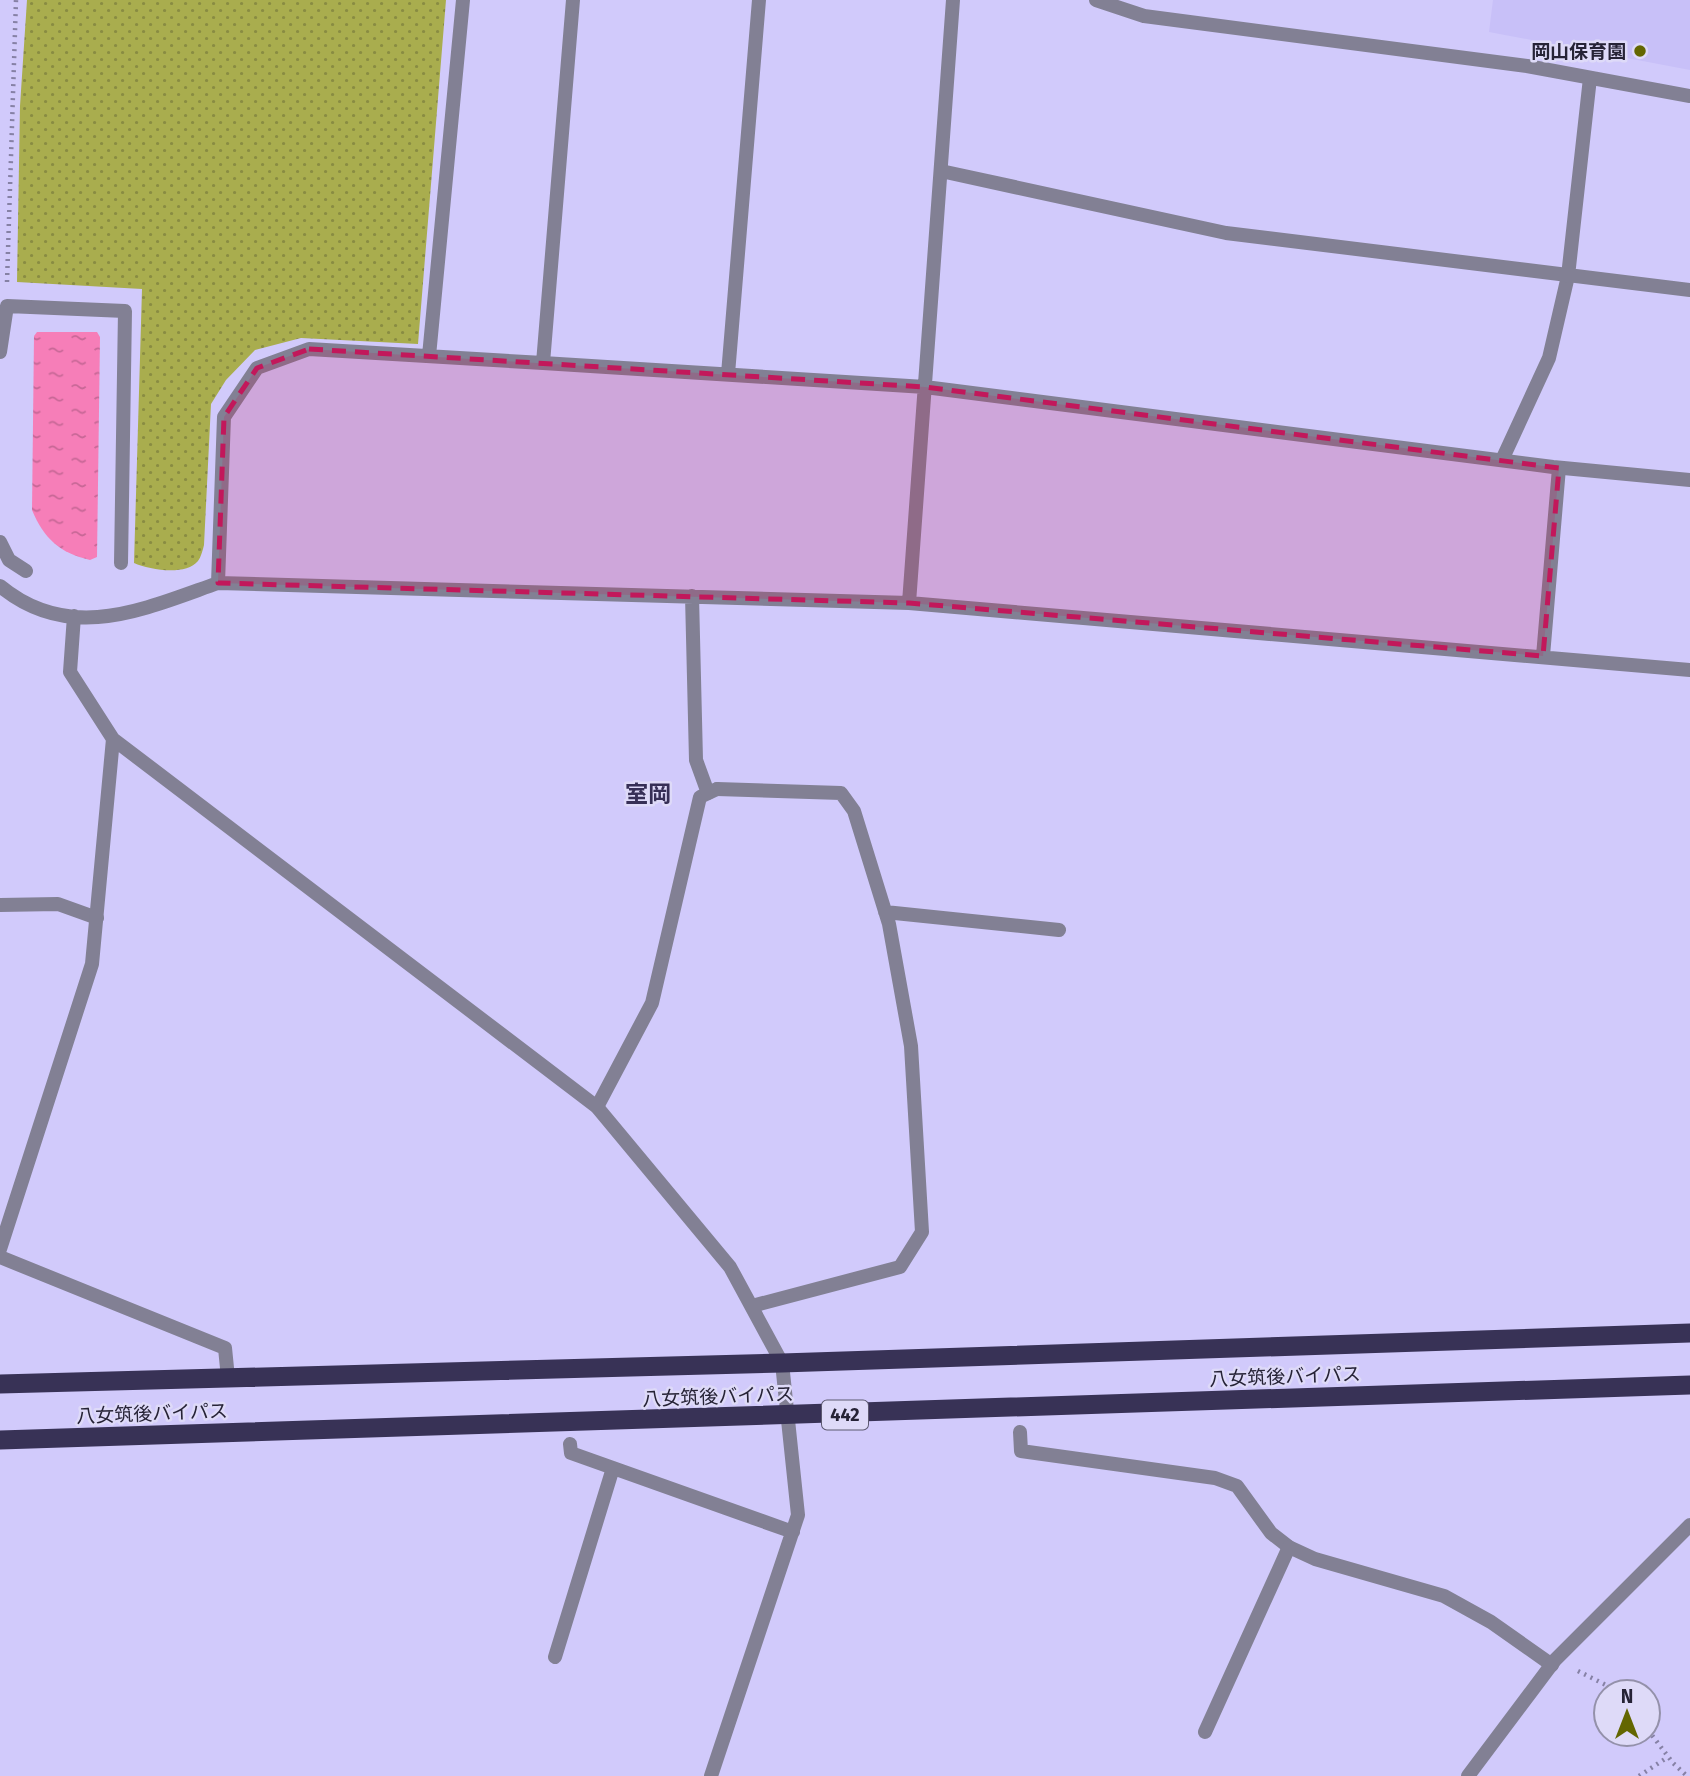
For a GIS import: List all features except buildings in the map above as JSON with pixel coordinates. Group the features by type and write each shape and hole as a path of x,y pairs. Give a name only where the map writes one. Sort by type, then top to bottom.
{"highway":[{"name":"八女筑後バイパス","path":"0,1384 782,1363 1690,1333"},
{"name":"八女筑後バイパス","path":"0,1440 1690,1385"}],"street":[{"path":"429,356 463,0"},
{"path":"543,363 573,0"},
{"path":"728,374 758,0"},
{"path":"909,603 953,0"},
{"path":"1096,0 1144,16 1513,64 1690,96"},
{"path":"1502,460 1549,358 1568,276 1590,78"},
{"path":"941,171 1226,233 1690,290"},
{"path":"0,352 6,306 125,311 121,562"},
{"path":"218,583 224,417 257,368 309,349 925,387 1559,468 1690,480"},
{"path":"1543,656 1559,468"},
{"path":"0,542 9,560 26,571"},
{"path":"0,586 46,614 101,619 138,611 218,583 909,603 1690,670"},
{"path":"692,596 696,760 712,791"},
{"path":"74,616 70,672 113,739 597,1107 730,1267 752,1306 782,1363 799,1515 711,1776"},
{"path":"0,1249 92,964 113,739"},
{"path":"597,1107 652,1003 700,797 712,791 841,793 855,811 885,912 911,1046 922,1232 900,1267 752,1306"},
{"path":"0,905 58,904 97,918"},
{"path":"885,912 1059,930"},
{"path":"0,1257 225,1348 228,1378"},
{"path":"1020,1432 1021,1451 1215,1478 1237,1486 1270,1532 1289,1547 1315,1559 1444,1596 1554,1662"},
{"path":"570,1444 571,1453 793,1532"},
{"path":"555,1657 613,1468"},
{"path":"1468,1776 1554,1662 1690,1525"},
{"path":"1205,1732 1289,1547"}],"path":[{"path":"6,306 16,0"},
{"path":"1554,1662 1592,1679"},
{"path":"1661,1748 1687,1776"},
{"path":"1639,1776 1668,1757"}],"highlighted area":[{"path":"309,349 925,387 1559,468 1543,656 909,603 218,583 224,417 257,368"}],"shaded area":[{"name":"岡山保育園","path":"1493,0 1690,0 1690,70 1489,32"}],"green space":[{"path":"27,0 446,0 418,344 301,338 255,350 226,380 211,404 204,545 198,561 185,569 149,568 134,563 142,289 17,282 20,106"}],"water":[{"path":"37,332 97,332 100,337 97,557 90,560 70,553 54,543 42,529 32,510 34,336"}],"place":[{"name":"岡山保育園","path":"1640,51"}],"district":[{"name":"室岡","path":"648,794"}]}
